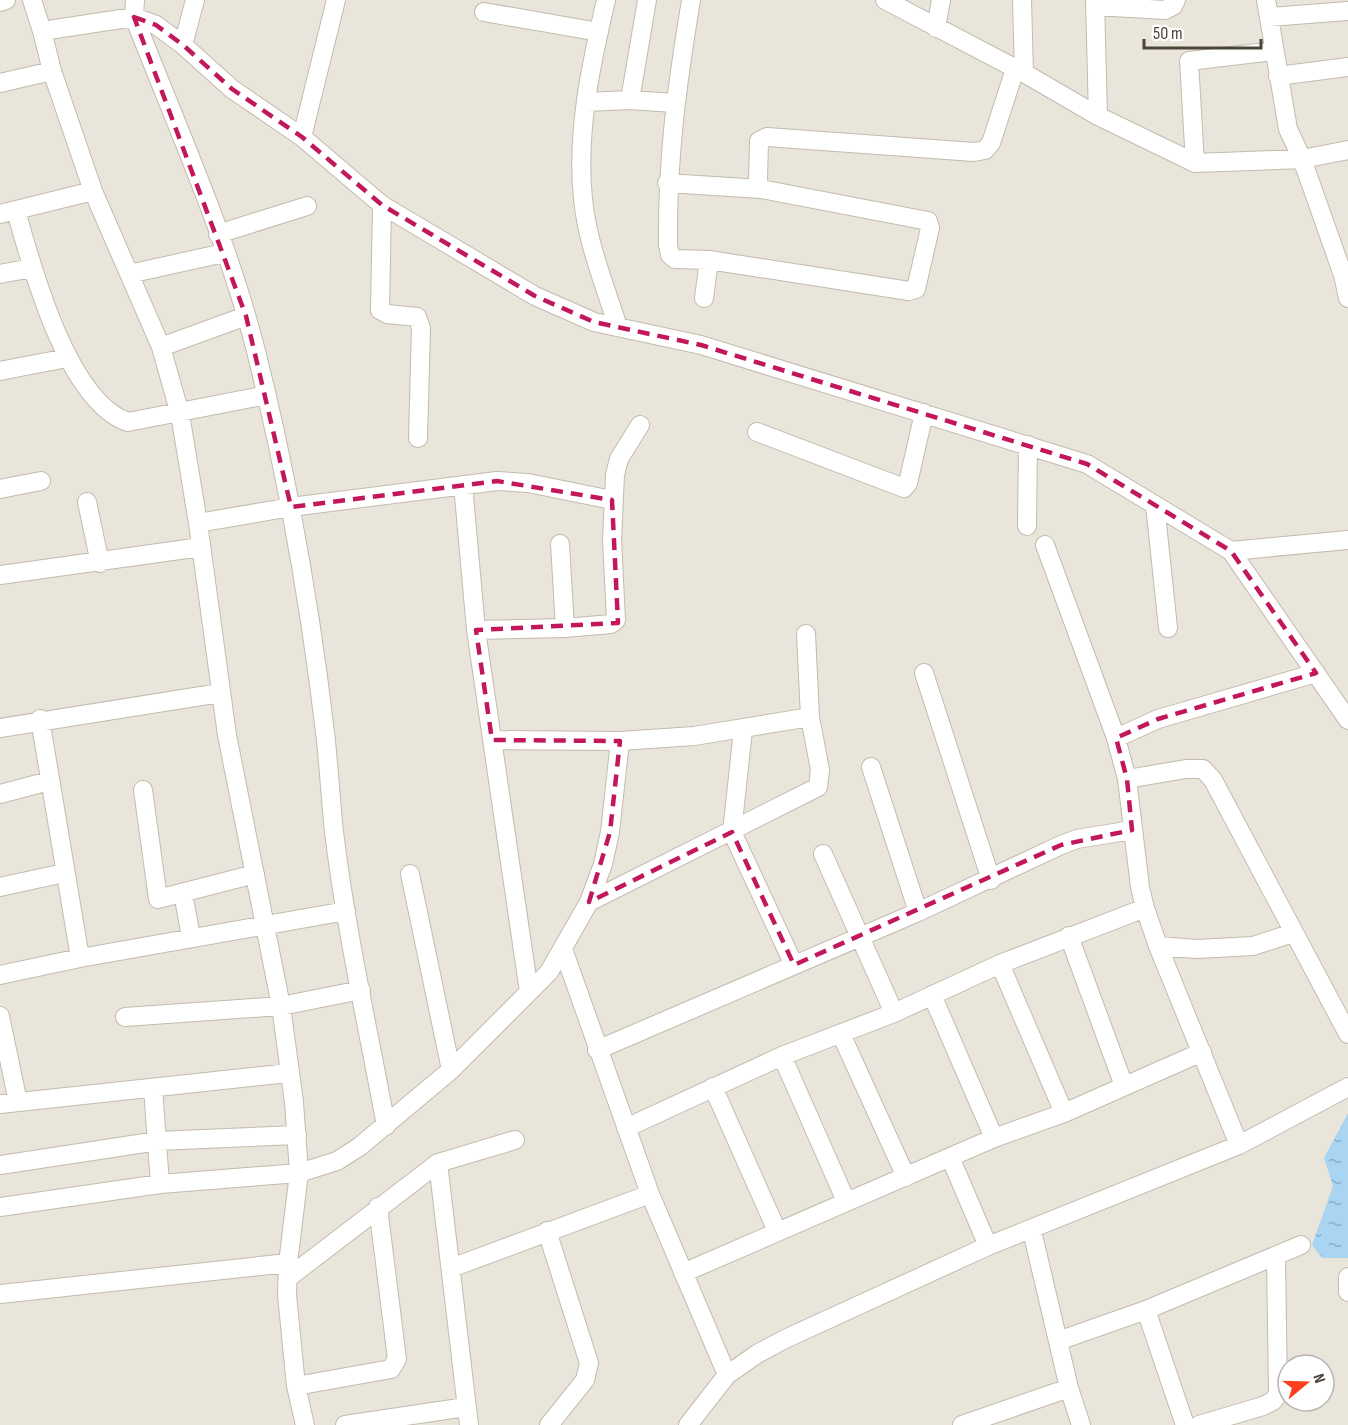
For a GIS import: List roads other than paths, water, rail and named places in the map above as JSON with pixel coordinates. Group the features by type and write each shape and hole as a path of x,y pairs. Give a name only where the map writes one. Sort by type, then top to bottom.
{"street":[{"path":"0,2 6,0"},
{"path":"33,0 52,71 93,191 161,347 180,414 198,523 220,693 281,1006 297,1135 299,1173 288,1271 290,1340 296,1386 305,1425"},
{"path":"183,45 195,0"},
{"path":"302,136 336,0"},
{"path":"606,0 586,102 581,165 583,201 618,327"},
{"path":"630,100 647,0"},
{"path":"667,183 761,189 927,221 930,228 918,288 909,291 709,260 675,259 670,255 667,183 674,103 691,0"},
{"path":"885,0 1020,70 1098,116 1195,163 1302,159 1348,150"},
{"path":"936,28 941,0"},
{"path":"761,189 758,181 758,146 759,141 767,137 974,152 985,150 991,143 1020,70 1022,0"},
{"path":"1098,116 1095,3 1165,10 1173,6 1176,0"},
{"path":"1348,11 1268,8 1288,129 1302,159 1343,275 1348,297"},
{"path":"42,31 135,9"},
{"path":"135,9 183,45 232,89 302,136 382,205 534,296 594,322 701,345 1087,464 1232,551 1348,720"},
{"path":"135,9 218,234 246,316 267,395 291,507 321,701 334,833 346,911 386,1126"},
{"path":"484,12 599,32"},
{"path":"1195,163 1189,60 1274,51"},
{"path":"1278,76 1348,67"},
{"path":"0,84 52,71"},
{"path":"586,102 630,100 674,103"},
{"path":"93,191 8,213 67,358 103,409 114,418 128,422 180,414 267,395"},
{"path":"382,205 380,310 387,314 417,317 421,328 418,438"},
{"path":"218,234 307,206"},
{"path":"129,274 224,252"},
{"path":"704,298 709,260"},
{"path":"0,274 32,268"},
{"path":"161,347 246,316"},
{"path":"0,371 67,358"},
{"path":"757,432 904,488 908,483 924,413"},
{"path":"476,630 565,628 611,624 616,620 612,500 619,459 640,425"},
{"path":"1027,526 1028,445"},
{"path":"0,486 41,481"},
{"path":"198,523 291,507 463,485 514,482 612,500"},
{"path":"463,485 476,630 529,992"},
{"path":"87,502 100,563"},
{"path":"1155,505 1168,628"},
{"path":"1232,551 1348,540"},
{"path":"560,544 565,628"},
{"path":"1045,545 1116,738 1127,779 1132,830 1145,908 1158,946 1239,1145"},
{"path":"0,575 100,563 201,547"},
{"path":"589,902 818,787 820,770 810,717 806,634"},
{"path":"924,673 991,880"},
{"path":"1116,738 1158,719 1316,673"},
{"path":"0,728 40,719 220,693"},
{"path":"492,740 620,741 694,736 743,730 810,717"},
{"path":"40,719 80,958"},
{"path":"743,730 732,832 794,965"},
{"path":"0,1207 160,1184 299,1173 337,1161 386,1126 451,1070 549,972 564,949 589,902 603,864 610,832 620,741"},
{"path":"871,767 918,912"},
{"path":"1127,779 1186,769 1203,769 1213,780 1348,1034"},
{"path":"0,794 49,781"},
{"path":"143,790 157,897 161,899 255,874"},
{"path":"597,1050 991,880 1069,842 1132,830"},
{"path":"823,854 894,1013"},
{"path":"0,887 64,873"},
{"path":"410,874 451,1070"},
{"path":"183,893 191,937"},
{"path":"626,1128 782,1056 894,1013 1000,964 1145,908"},
{"path":"0,975 191,937 346,911"},
{"path":"1069,936 1124,1086"},
{"path":"1158,946 1197,949 1253,946 1295,938"},
{"path":"564,949 597,1050 650,1194 727,1375"},
{"path":"1000,964 1064,1113"},
{"path":"125,1017 281,1006 361,990"},
{"path":"932,995 994,1138"},
{"path":"0,1016 9,1103 289,1073"},
{"path":"841,1034 906,1177"},
{"path":"683,1273 994,1138 1064,1113 1202,1052"},
{"path":"782,1056 846,1202"},
{"path":"713,1087 777,1231"},
{"path":"695,1421 727,1375 757,1354 785,1339 988,1246 1032,1231 1239,1145 1348,1087"},
{"path":"153,1088 160,1184"},
{"path":"0,1165 158,1141 297,1135"},
{"path":"0,1294 288,1271 438,1162 515,1140"},
{"path":"950,1157 988,1246"},
{"path":"345,1425 467,1416 438,1162"},
{"path":"451,1268 650,1194"},
{"path":"296,1386 391,1369 397,1359 378,1207"},
{"path":"547,1231 589,1363 585,1380 549,1425"},
{"path":"1032,1231 1081,1425"},
{"path":"1059,1341 1146,1310 1301,1245"},
{"path":"1199,1425 1263,1406 1273,1401 1278,1394 1276,1257"},
{"path":"1347,1277 1348,1292"},
{"path":"1146,1310 1185,1425"},
{"path":"962,1425 992,1420 1070,1388"}],"water":[{"path":"1348,1113 1348,1258 1322,1258 1312,1245 1333,1186 1324,1158"}]}
